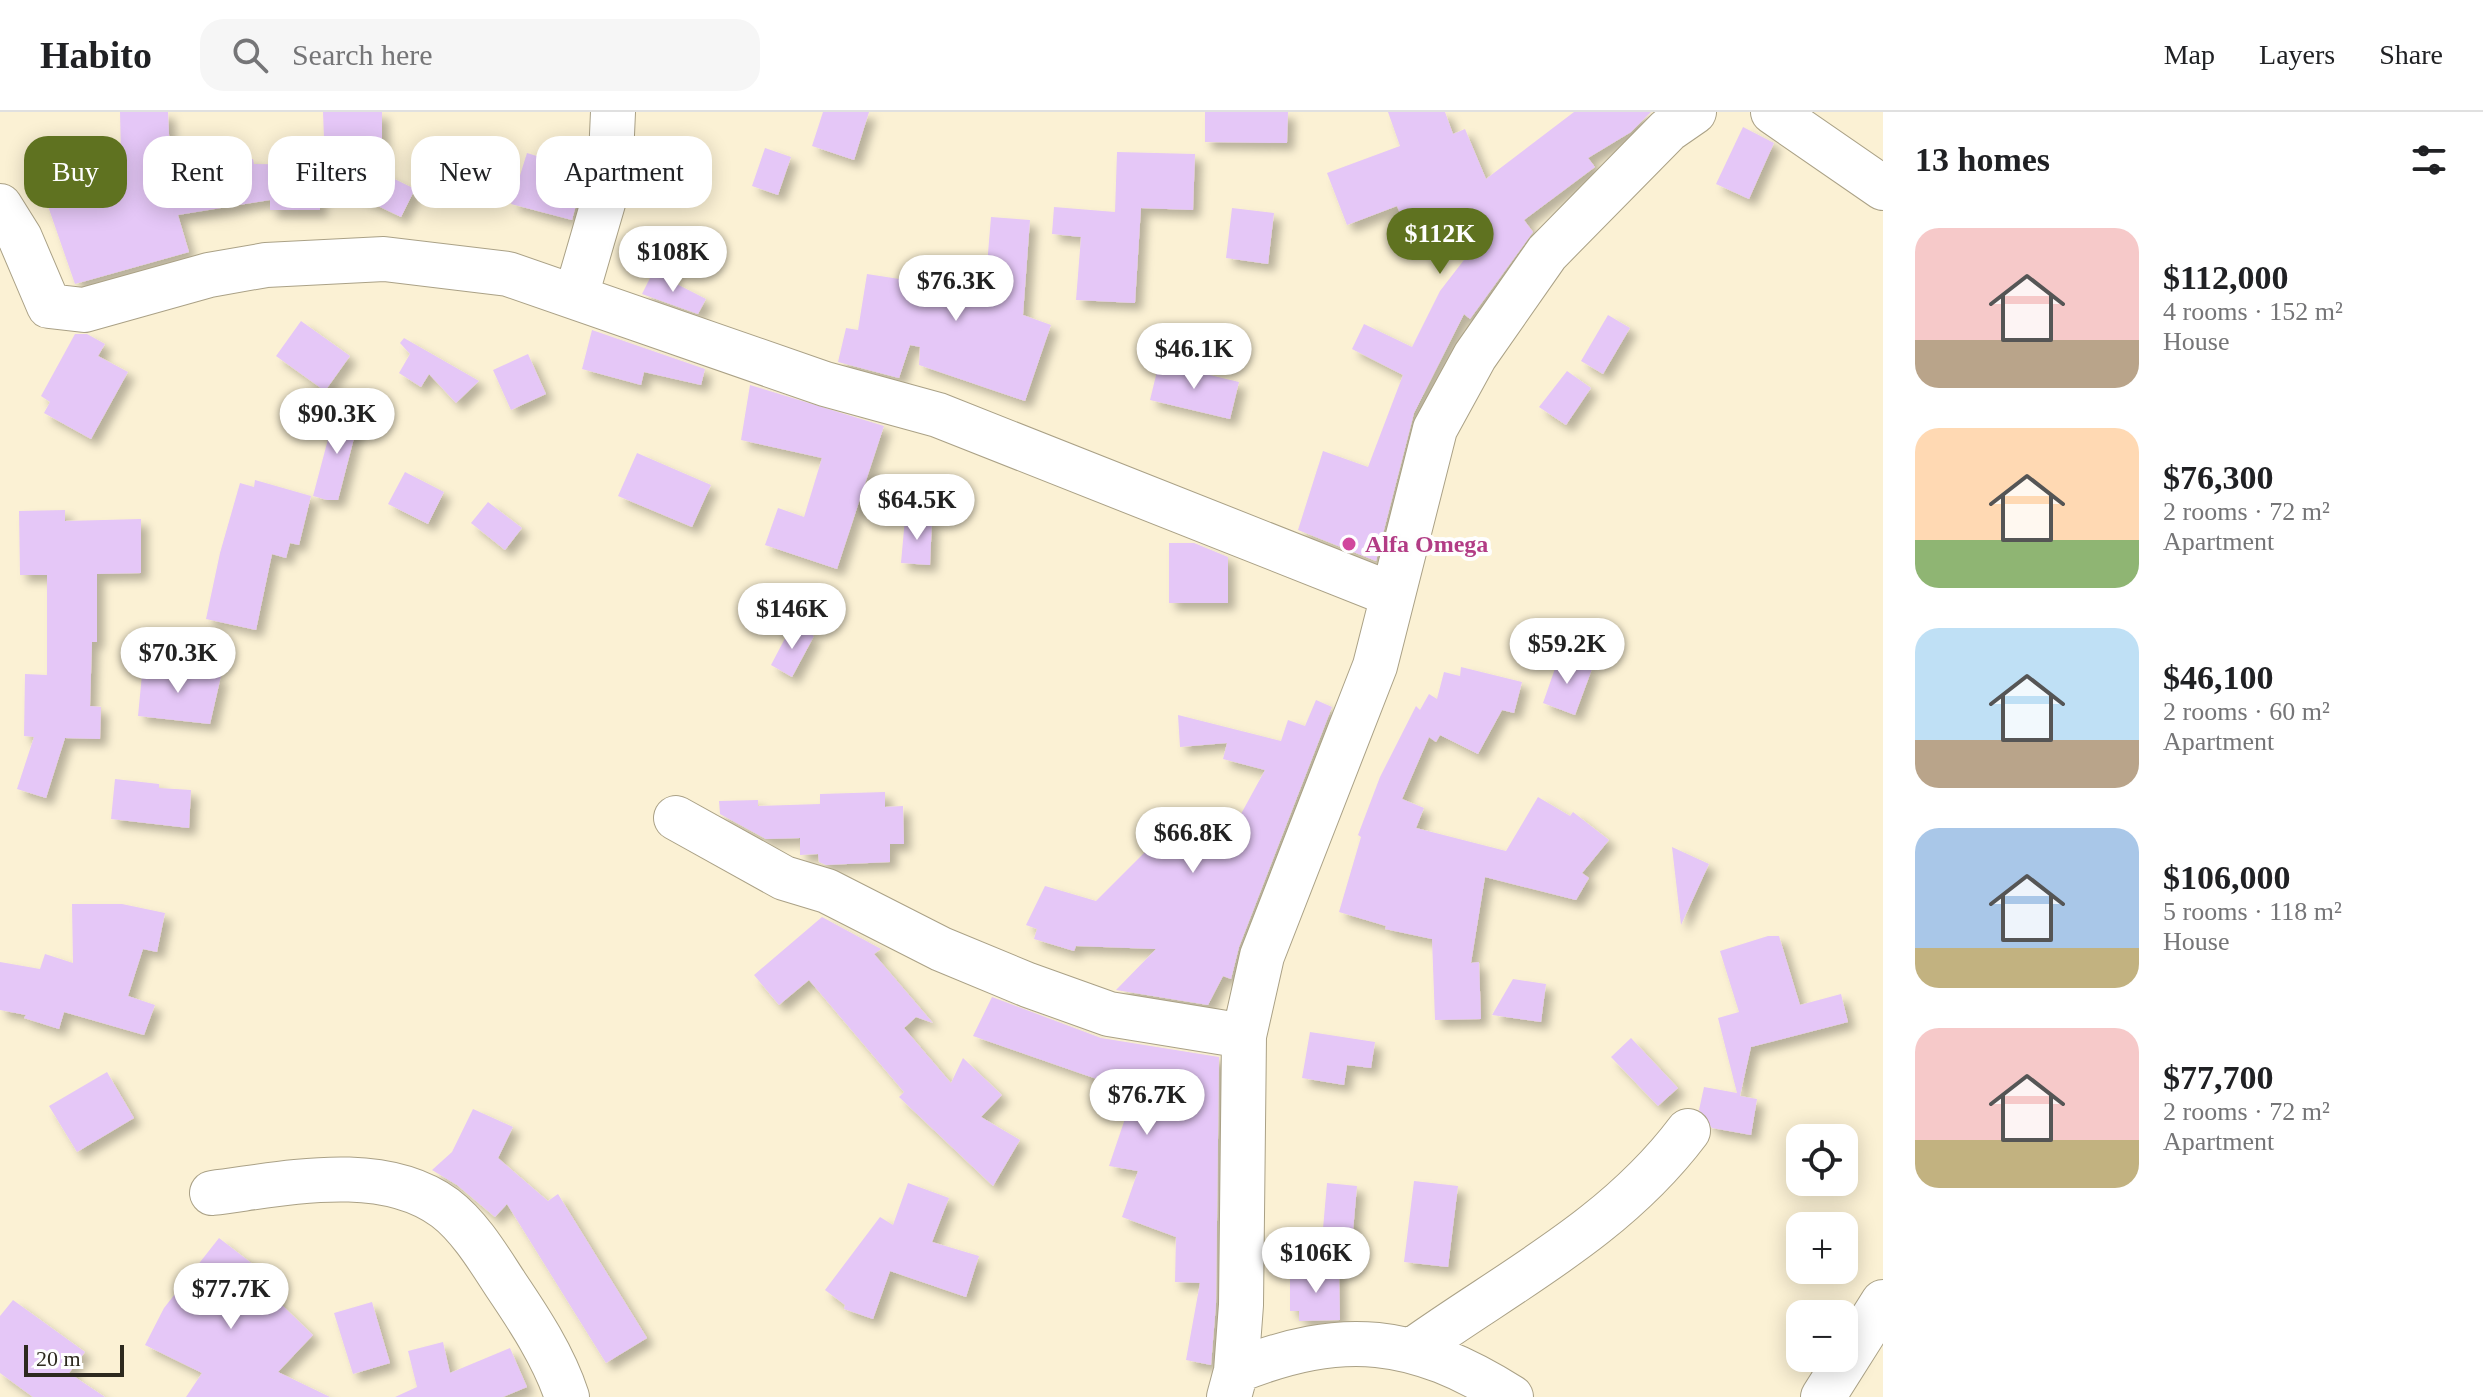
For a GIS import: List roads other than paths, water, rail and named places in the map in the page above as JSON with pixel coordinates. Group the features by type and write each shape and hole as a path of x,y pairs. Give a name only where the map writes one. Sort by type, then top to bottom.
{"street":[{"path":"572,296 580,282 610,179 613,112"},
{"path":"1233,1384 1241,1305 1244,1036 1262,956 1375,666 1435,429 1475,356 1547,253 1668,130 1694,112"},
{"path":"1773,112 1883,188"},
{"path":"0,206 20,238 49,306 65,311 84,310 209,275 266,265 384,259 508,274 825,384 938,415 1393,595"},
{"path":"676,818 784,878 827,891 941,949 1028,985 1109,1014 1244,1036"},
{"path":"1414,1349 1543,1266 1638,1189 1688,1131"},
{"path":"212,1193 317,1180 371,1182 407,1190 445,1209 485,1253 529,1320 567,1397"},
{"path":"1823,1397 1883,1302"},
{"path":"1233,1384 1286,1351 1377,1344 1414,1349 1462,1368 1511,1397"}],"place":[{"name":"Alfa Omega","path":"1349,544"}]}
